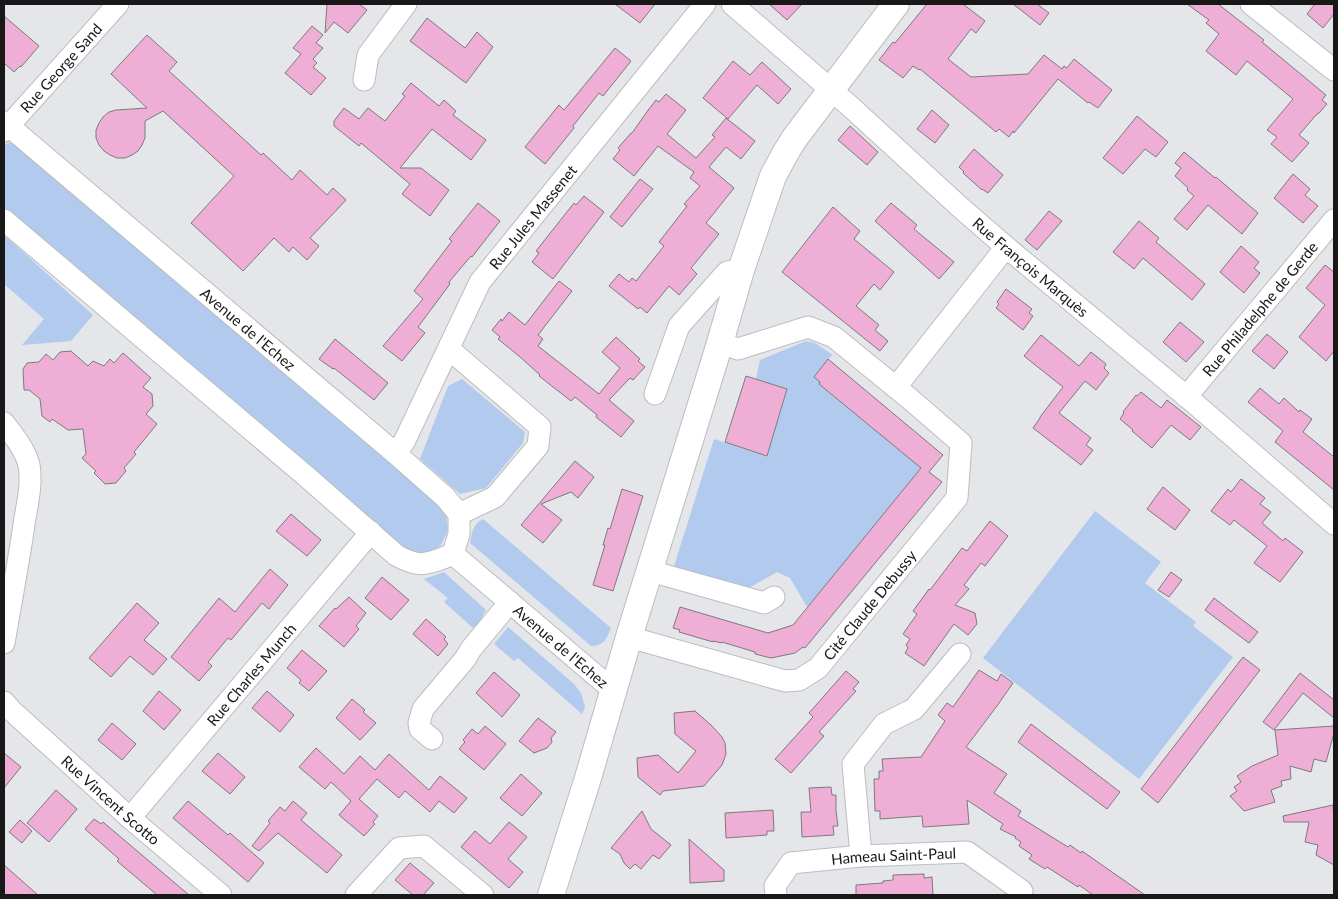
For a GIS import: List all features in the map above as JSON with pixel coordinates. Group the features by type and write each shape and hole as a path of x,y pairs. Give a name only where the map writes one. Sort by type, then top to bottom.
{"main road":[{"path":"551,895 766,197 779,164 794,139 896,4"}],"street":[{"name":"Rue George Sand","path":"5,126 118,4"},
{"path":"364,80 368,55 406,4"},
{"name":"Rue Jules Massenet","path":"395,453 404,442 480,282 705,4"},
{"name":"Rue François Marquès","path":"732,4 831,89 1006,247 1186,397 1334,524"},
{"path":"1251,4 1334,70"},
{"name":"Avenue de l'Echez","path":"5,126 395,453 445,497 459,514"},
{"path":"4,220 396,554 408,562 420,564 453,554 459,534 459,514 495,496 538,446 540,427 449,349"},
{"name":"Rue Philadelphe de Gerde","path":"1186,397 1334,220"},
{"path":"896,387 1006,247"},
{"path":"655,394 679,326 727,272 742,270"},
{"name":"Cité Claude Debussy","path":"629,637 785,681 799,680 818,668 957,498 961,443 834,337 808,327 738,349 720,343"},
{"path":"4,423 26,455 31,481 4,643"},
{"name":"Rue Charles Munch","path":"130,818 371,532"},
{"name":"Avenue de l'Echez","path":"453,554 614,691"},
{"path":"650,571 764,603 774,597"},
{"name":"Avenue de l'Echez","path":"432,739 420,728 419,723 423,709 510,602"},
{"path":"860,856 853,764 884,724 914,709 960,654"},
{"name":"Rue Vincent Scotto","path":"4,702 130,818 221,895"},
{"path":"356,895 399,848 424,846 483,895"},
{"name":"Hameau Saint-Paul","path":"776,895 775,886 790,863 860,856 967,852 1022,891"}],"shaded area":[{"path":"14,142 436,502 446,515 448,530 441,545 428,554 412,555 398,548 4,209 4,147 7,143"},
{"path":"4,235 93,315 71,341 22,345 44,319 4,284"},
{"path":"806,341 815,343 833,355 814,377 820,382 819,384 922,467 825,588 807,607 790,578 777,572 747,589 674,566 714,439 767,456 774,435 771,434 781,411 787,389 756,379 760,360"},
{"path":"462,379 525,432 523,443 486,488 460,494 420,459 448,386"},
{"path":"1095,511 1161,562 1145,583 1196,622 1193,626 1233,657 1139,779 983,658"},
{"path":"483,519 611,628 602,643 591,646 470,543 475,526"},
{"path":"444,572 486,610 480,621 473,628 444,602 448,598 424,579"},
{"path":"508,627 573,683 581,693 585,707 582,714 518,658 514,661 494,644"}],"building":[{"path":"327,4 359,4 367,10 348,33 334,22 325,33"},
{"path":"615,4 655,4 640,23"},
{"path":"769,4 802,4 787,20"},
{"path":"927,4 963,4 985,21 976,33 971,29 948,59 971,77 1028,74 1044,55 1062,69 1064,66 1067,68 1074,59 1112,90 1098,108 1088,103 1058,79 1014,133 1013,131 1009,137 999,129 996,132 920,69 913,66 903,78 879,60"},
{"path":"1013,4 1037,4 1049,13 1040,25"},
{"path":"1187,4 1218,4 1264,40 1262,42 1326,95 1322,100 1327,104 1299,135 1309,143 1292,162 1271,144 1277,137 1267,130 1293,99 1247,61 1236,75 1206,51 1219,34 1206,23 1209,20"},
{"path":"1315,4 1334,4 1334,14 1323,28 1307,14"},
{"path":"4,16 39,46 21,67 14,72 4,63"},
{"path":"427,18 465,48 477,32 493,47 466,83 410,41"},
{"path":"312,26 323,35 316,43 323,48 313,59 317,63 313,67 326,78 311,95 285,73 301,54 293,48"},
{"path":"147,35 177,62 169,71 261,155 263,153 292,180 300,170 327,195 333,188 346,200 310,238 319,246 307,260 293,247 289,252 274,238 243,271 191,223 234,176 163,111 145,121 145,138 138,151 132,155 125,158 117,158 104,151 99,145 96,138 96,130 103,117 109,112 147,108 111,74"},
{"path":"615,48 631,61 603,96 599,93 545,164 525,147 559,105 564,110"},
{"path":"733,61 750,75 762,62 791,89 778,104 757,85 728,119 703,98"},
{"path":"411,83 439,106 444,100 456,111 453,115 486,140 471,160 432,129 400,168 421,168 449,190 430,216 402,194 410,184 361,143 359,146 334,126 334,121 344,108 359,119 368,108 385,121 405,96 402,94"},
{"path":"666,94 686,110 667,134 696,158 715,137 712,135 726,118 755,141 741,159 726,147 709,167 734,188 706,223 719,234 691,268 697,274 679,295 669,286 647,313 640,307 638,309 609,286 619,274 629,282 632,278 636,281 664,246 659,242 687,206 684,204 700,186 690,178 694,172 658,146 634,176 613,159 620,150 618,148 632,133 656,100 659,102"},
{"path":"932,110 949,125 935,143 917,129"},
{"path":"1137,116 1168,142 1156,157 1145,149 1123,174 1103,158"},
{"path":"850,126 878,152 867,165 838,140"},
{"path":"974,149 1003,175 988,193 963,173 959,167"},
{"path":"1184,152 1258,213 1242,234 1208,205 1187,230 1174,219 1194,196 1175,176 1181,168 1175,163"},
{"path":"1293,174 1310,189 1305,195 1318,206 1303,223 1274,198"},
{"path":"640,179 653,189 622,227 610,217"},
{"path":"584,196 604,212 553,279 532,262 539,253 536,251 574,203 576,205"},
{"path":"478,203 500,221 472,257 449,282 450,284 418,327 425,333 402,361 383,346 423,299 414,291 452,241 449,239"},
{"path":"891,203 917,225 914,229 954,262 939,279 875,221"},
{"path":"833,207 860,231 854,239 894,272 880,290 874,284 856,306 879,325 875,330 888,341 880,351 782,272"},
{"path":"1049,211 1062,221 1037,250 1025,240"},
{"path":"1139,221 1159,238 1156,242 1205,284 1192,300 1143,258 1134,269 1113,252"},
{"path":"1241,246 1259,262 1254,268 1260,273 1244,293 1220,272"},
{"path":"1325,265 1334,272 1334,351 1326,361 1299,337 1325,305 1306,288"},
{"path":"559,281 572,291 538,335 543,339 538,346 599,394 620,368 602,352 616,337 640,359 638,361 645,367 633,380 630,378 609,400 634,421 621,437 575,397 571,401 539,376 498,339 500,337 492,330 509,312 525,325"},
{"path":"1006,289 1032,309 1029,313 1033,316 1023,330 996,308 999,304 997,302"},
{"path":"1180,322 1204,342 1186,362 1163,342"},
{"path":"1267,334 1288,352 1274,369 1252,351"},
{"path":"1041,335 1079,366 1091,352 1106,364 1104,368 1109,373 1096,390 1085,381 1059,413 1091,438 1086,445 1093,450 1081,465 1033,428 1063,387 1024,356"},
{"path":"335,339 388,383 374,400 334,368 319,359"},
{"path":"71,351 88,366 93,361 104,366 110,359 114,363 123,353 151,378 143,387 152,394 153,406 146,414 157,424 134,452 136,454 124,468 126,471 116,483 105,484 94,473 96,471 82,458 86,454 83,429 68,430 52,419 50,422 42,416 40,399 29,390 24,390 23,369 27,363 39,362 46,354 53,360 60,352"},
{"path":"828,359 943,455 929,472 942,482 805,648 803,647 795,653 771,658 722,642 713,642 679,632 680,630 673,628 680,607 768,633 793,625 921,468 819,384 820,382 814,377"},
{"path":"746,376 787,389 767,456 725,442"},
{"path":"1260,388 1279,404 1284,398 1299,412 1300,410 1312,419 1303,432 1334,457 1334,490 1275,442 1283,431 1248,402"},
{"path":"1141,392 1161,408 1167,400 1201,427 1190,440 1171,425 1152,448 1120,419 1136,395"},
{"path":"575,461 594,477 578,498 571,492 541,504 562,520 543,543 521,525"},
{"path":"1241,479 1265,498 1260,504 1271,512 1262,523 1283,541 1285,538 1303,552 1280,582 1254,563 1267,546 1234,520 1230,525 1211,511 1228,489 1231,492"},
{"path":"1163,487 1190,510 1175,530 1147,509"},
{"path":"622,489 643,496 613,591 593,585 608,528 610,529"},
{"path":"291,514 321,540 307,556 276,531"},
{"path":"990,521 1008,536 985,566 981,563 964,585 969,589 955,605 975,613 977,624 968,635 954,624 924,666 905,653 908,648 906,645 910,639 903,634 917,614 913,611 962,548 967,551"},
{"path":"270,569 288,585 269,609 262,603 231,640 228,638 208,662 212,666 199,681 171,657 219,598 235,612"},
{"path":"1171,572 1182,580 1169,597 1158,590"},
{"path":"382,577 409,600 391,620 365,598"},
{"path":"349,597 366,613 356,626 359,629 344,647 319,626 335,608"},
{"path":"1214,598 1258,632 1249,643 1205,610"},
{"path":"137,603 159,623 144,640 167,659 153,675 130,656 111,677 89,658"},
{"path":"426,619 446,637 444,639 448,644 438,656 413,634"},
{"path":"302,650 327,671 309,691 299,683 301,680 287,668"},
{"path":"1243,657 1260,670 1158,803 1141,789"},
{"path":"979,670 997,681 1001,674 1013,683 966,747 1007,774 994,793 1021,811 1018,816 1068,847 1070,845 1081,853 1082,851 1145,895 1093,895 1079,885 1078,887 1047,867 1045,869 1029,859 1032,855 1019,846 1021,842 1016,837 1000,829 1003,824 967,800 969,824 923,827 922,816 880,819 880,811 875,811 874,779 879,779 879,771 883,771 882,759 921,757 945,721 938,715 947,703 953,707"},
{"path":"846,671 859,682 853,689 856,691 819,732 824,736 791,773 775,759 813,717 809,713"},
{"path":"494,672 520,695 502,717 476,693"},
{"path":"1300,673 1334,700 1334,718 1303,693 1274,730 1263,722"},
{"path":"159,691 181,710 164,730 143,711"},
{"path":"267,691 294,715 280,732 252,708"},
{"path":"352,699 376,723 360,740 336,718"},
{"path":"695,711 711,725 725,743 726,754 722,765 704,786 663,791 660,795 638,777 637,758 658,755 678,773 696,751 675,734 674,713"},
{"path":"538,718 556,732 547,748 534,753 519,741"},
{"path":"112,723 136,744 122,760 98,740"},
{"path":"1031,724 1120,792 1107,809 1018,742"},
{"path":"485,726 506,744 484,770 459,749 465,742 463,740 472,729 478,734"},
{"path":"1334,726 1334,733 1326,762 1314,759 1311,772 1290,766 1291,779 1281,781 1282,786 1271,790 1275,802 1244,811 1230,796 1237,791 1234,787 1241,782 1237,776 1252,766 1278,755 1275,730"},
{"path":"316,748 344,774 360,756 375,770 389,754 429,790 440,776 467,798 454,813 439,801 430,812 405,791 399,798 377,779 359,799 378,816 373,822 375,824 364,836 339,815 351,801 331,782 325,789 299,767"},
{"path":"4,753 21,767 4,788"},
{"path":"218,753 245,777 230,794 202,771"},
{"path":"521,774 542,793 522,816 500,798"},
{"path":"831,787 832,795 836,795 838,826 833,826 834,835 802,837 801,812 811,812 809,788"},
{"path":"56,790 77,809 49,842 27,823"},
{"path":"188,801 228,835 230,833 264,863 248,882 173,818"},
{"path":"293,801 307,813 301,820 342,855 327,873 278,833 259,851 252,846 270,823 268,821 280,807 285,811"},
{"path":"1333,805 1334,865 1316,855 1318,845 1305,842 1309,822 1284,822 1283,816"},
{"path":"773,810 774,831 767,831 767,835 726,838 725,813"},
{"path":"642,811 651,829 671,845 659,859 653,855 641,869 635,864 630,869 624,863 620,854 611,848"},
{"path":"94,819 101,824 103,822 189,895 157,895 117,861 119,859 85,829"},
{"path":"20,820 32,831 22,843 9,832"},
{"path":"509,822 527,837 508,859 523,872 509,888 461,847 475,831 490,844"},
{"path":"689,839 724,870 724,881 690,883"},
{"path":"410,863 434,883 423,895 413,895 395,880"},
{"path":"4,865 38,895 4,895"},
{"path":"924,874 924,878 932,877 933,895 856,895 856,885 883,883 883,881 893,880 893,875"}]}
